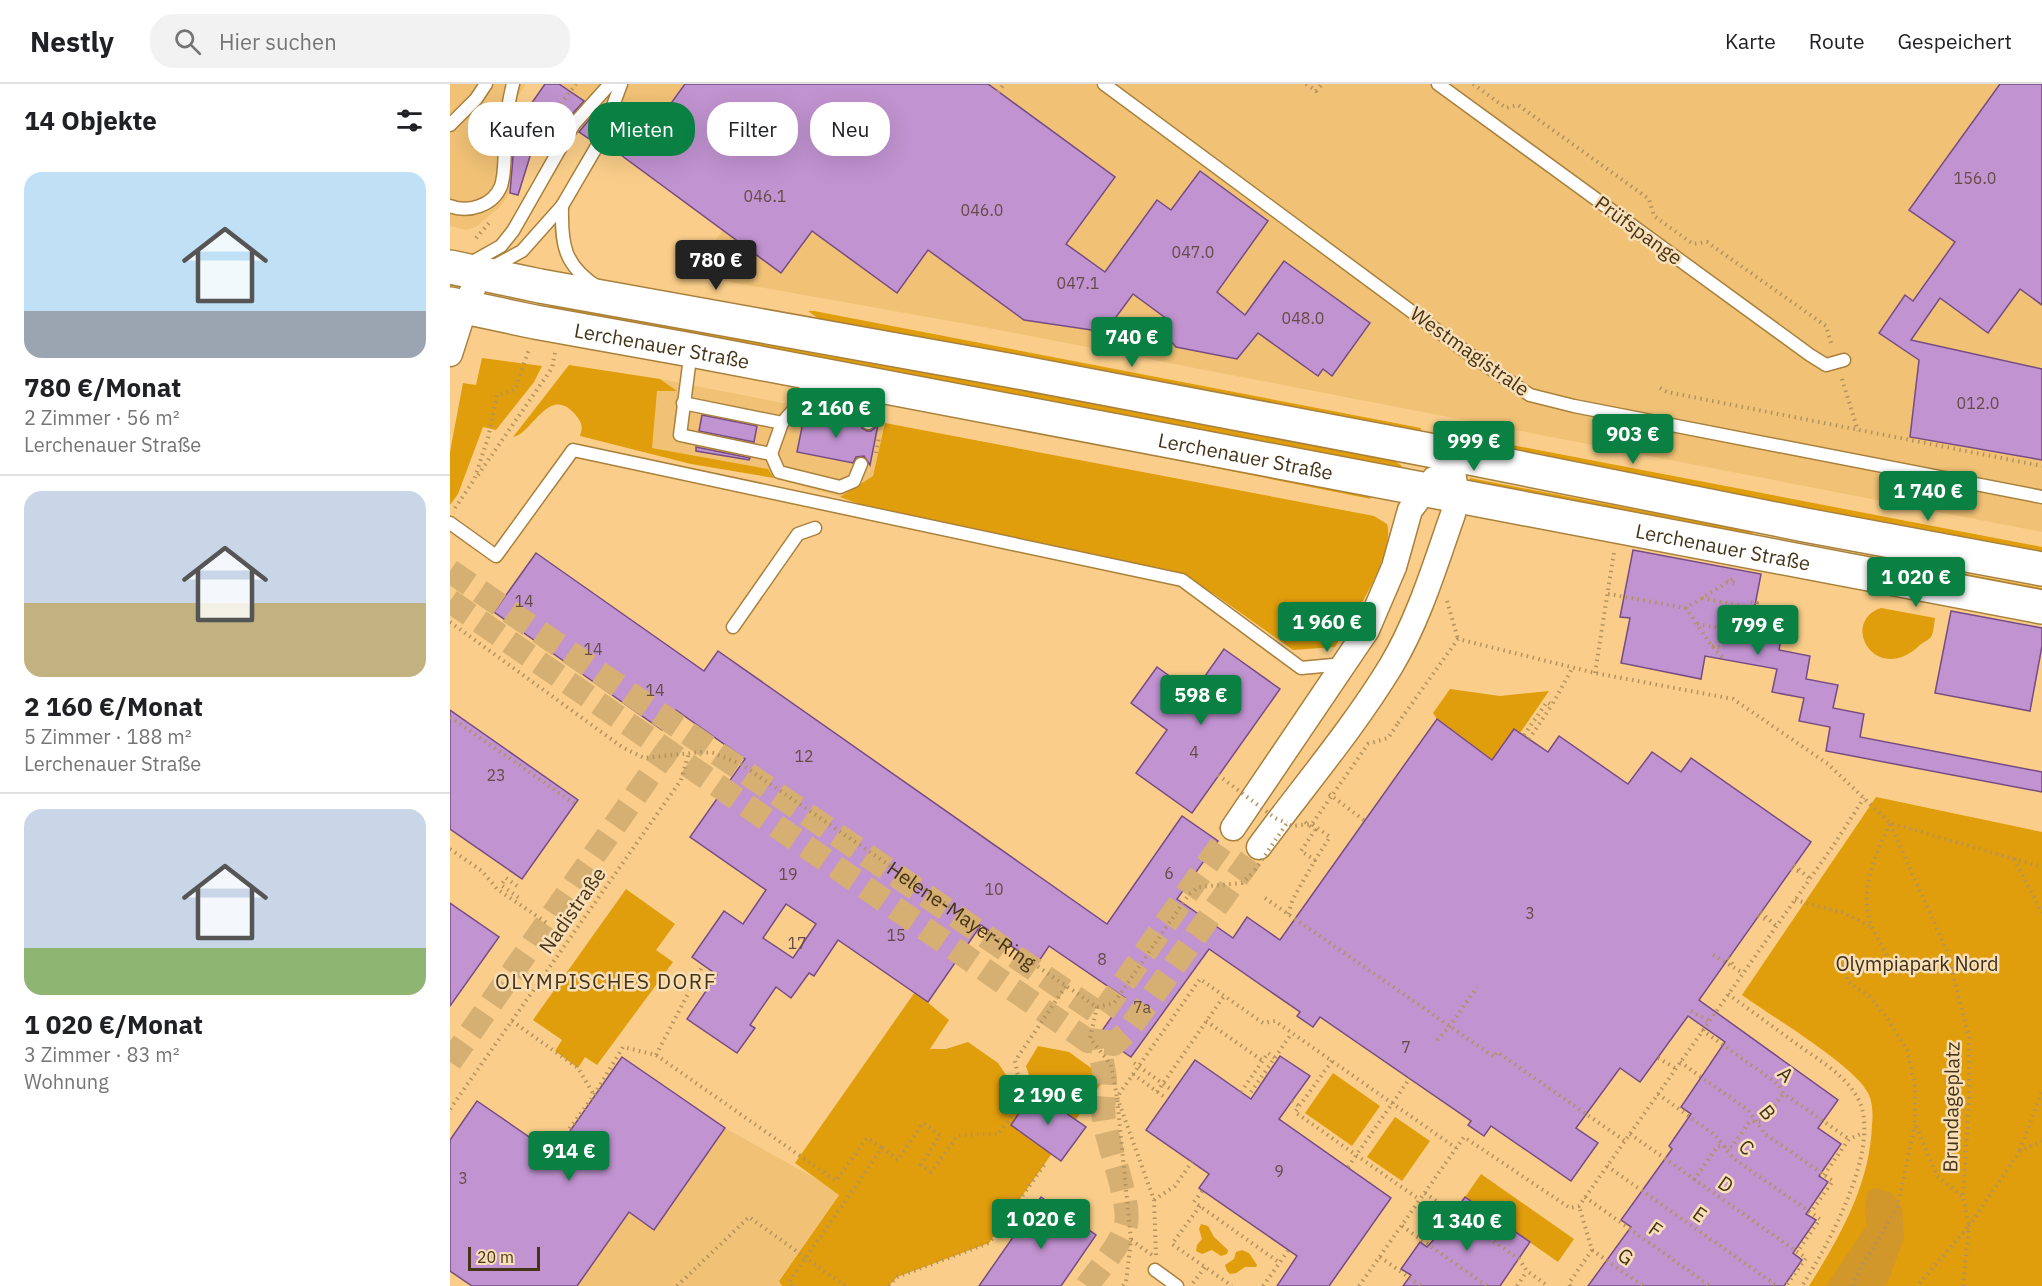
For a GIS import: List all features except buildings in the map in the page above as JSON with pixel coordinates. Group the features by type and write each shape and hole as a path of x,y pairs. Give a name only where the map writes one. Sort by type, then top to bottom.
{"main road":[{"name":"Lerchenauer Straße","path":"459,283 540,286 618,299 1450,454 1803,543 2042,607"},
{"name":"Lerchenauer Straße","path":"459,283 535,322 1442,493 1803,543 2042,569"}],"street":[{"path":"450,354 459,283"},
{"path":"1257,858 1363,708 1391,665 1411,627 1444,539 1442,493 1450,454"},
{"path":"1233,828 1367,630 1394,567 1410,510 1442,493"},
{"path":"1346,664 1349,687 1354,699 1363,708"}],"lane":[{"path":"450,125 476,99 486,84"},
{"path":"450,206 465,210 485,205 500,189 504,174 508,102 513,84"},
{"path":"459,283 501,246 513,231 574,124 610,84"},
{"path":"459,283 522,251 562,206 600,141 621,84"},
{"name":"Westmagistrale","path":"1104,84 1460,347 1530,395 1574,406 2042,497"},
{"name":"Prüfspange","path":"1438,84 1809,355 1826,365 1844,360"},
{"path":"562,206 561,231 568,260 593,284 618,299"},
{"path":"691,350 680,435 771,454"},
{"path":"808,373 804,398 782,423 771,454 779,472 840,487 854,481 861,464"},
{"path":"868,423 877,386"},
{"path":"683,403 782,423"},
{"path":"450,523 496,556 573,450 1182,580 1301,668 1346,664"},
{"path":"733,627 798,534 815,528"},
{"path":"1155,1264 1177,1286"}],"path":[{"path":"563,102 576,84"},
{"path":"998,92 1004,84"},
{"path":"1306,84 1316,91 1322,84"},
{"path":"1473,84 1506,108 1518,105 1649,199 1654,216 1693,244 1707,242 1826,326"},
{"path":"474,240 492,219"},
{"path":"454,509 552,368 555,349"},
{"path":"474,480 488,438 497,395 515,390 528,353"},
{"path":"1660,388 1667,392 2042,466"},
{"path":"1595,673 1615,543"},
{"path":"1608,594 1686,608 1726,581 1740,575"},
{"path":"1726,581 1738,584"},
{"path":"1702,598 1756,609 1757,603 1751,602"},
{"path":"1312,824 1368,744 1389,738 1458,639 1447,600"},
{"path":"1686,608 1722,657"},
{"name":"Helene-Mayer-Ring","path":"450,622 622,747 644,758 713,753 741,764 1097,1007"},
{"path":"1696,624 1751,633 1750,640 1745,639"},
{"name":"Brundageplatz","path":"1458,639 1595,673 1733,699 1828,764 1890,823 1947,951 1969,1038 1969,1100 1963,1197 1969,1226 1963,1286"},
{"path":"1712,645 1724,648"},
{"path":"1526,737 1547,702 1552,705 1573,667"},
{"path":"450,717 575,804"},
{"name":"Nadistraße","path":"450,1109 681,780 689,753"},
{"path":"1218,776 1275,818 1292,826 1312,824 1330,837 1293,899 1288,914"},
{"path":"1310,780 1365,821"},
{"path":"1359,1286 1464,1137 1570,1208 1578,1206 1810,879 1864,798"},
{"path":"1853,1286 1859,1271 1897,1208 1915,1124 1915,1087 1907,1050 1888,1018 1869,996 1848,982 1844,966 1859,961 1880,967 1891,964 1885,948 1872,927 1867,905 1873,860 1890,823"},
{"name":"Brundageplatz","path":"1890,823 2042,867"},
{"path":"1124,1286 1131,1240 1117,1097 1111,1065 1090,1038 1097,1007 1114,1003 1189,894 1199,887 1242,883 1257,858 1287,824"},
{"path":"1315,830 1301,851 1315,860"},
{"path":"450,849 482,871 497,889 547,923"},
{"path":"2014,859 2042,913"},
{"path":"1793,867 1810,879"},
{"path":"517,886 506,878 501,885 522,900"},
{"path":"1265,898 1494,1057 1497,1052 1625,1141"},
{"path":"1795,900 1844,914 1872,927"},
{"path":"1760,914 1776,926"},
{"path":"1713,955 1743,973"},
{"path":"1728,958 1734,967"},
{"path":"656,1055 703,965"},
{"path":"1117,1097 1200,979 1263,1023 1275,1021 1456,1148"},
{"path":"552,1152 594,1095 623,1047 656,1055 836,1181 867,1138 898,1160 924,1123 940,1135 921,1165 931,1172 958,1135 999,1134 1023,1100 1015,1061 1066,986"},
{"path":"1437,1040 1450,1026 1477,987"},
{"path":"1728,994 1836,1072 1848,1083 1860,1105 1864,1133 1858,1170 1839,1220 1821,1256 1802,1286"},
{"path":"1157,1092 1224,996"},
{"path":"1693,1009 1709,1021"},
{"path":"1206,1021 1263,1061"},
{"path":"512,1022 578,1068 594,1095"},
{"name":"A","path":"1702,1030 1779,1085 1783,1094 1849,1139"},
{"path":"1278,1060 1268,1053 1242,1090 1252,1094 1292,1033"},
{"path":"1659,1056 1676,1068"},
{"path":"1332,1061 1295,1112 1420,1200"},
{"name":"B","path":"1680,1062 1748,1110 1765,1134 1833,1181 1811,1212"},
{"path":"1134,1063 1173,1091"},
{"path":"1132,1074 1167,1099"},
{"path":"1348,1167 1410,1078"},
{"name":"Brundageplatz","path":"1917,1286 1969,1226 2020,1151 2042,1090"},
{"name":"C","path":"1658,1094 1715,1135 1734,1159 1820,1219 1797,1252"},
{"path":"1694,1180 1718,1146 1732,1147 1750,1121 1763,1122 1783,1094"},
{"path":"1117,1097 1154,1200 1155,1264"},
{"path":"1292,1101 1299,1106"},
{"path":"1915,1124 1937,1176 1963,1197"},
{"path":"1824,1175 1849,1139 1864,1133"},
{"name":"D","path":"1629,1134 1806,1258 1786,1286"},
{"path":"2020,1151 2042,1141"},
{"path":"792,1286 789,1282 882,1148"},
{"path":"1154,1200 1175,1186 1192,1162"},
{"path":"889,1286 897,1277 989,1243 1045,1164"},
{"name":"E","path":"1607,1166 1775,1285"},
{"path":"1202,1191 1194,1202 1280,1263"},
{"path":"1425,1193 1519,1259 1527,1271 1548,1286"},
{"name":"F","path":"1585,1197 1710,1286"},
{"path":"1200,1206 1173,1244 1232,1286"},
{"path":"1571,1285 1592,1250 1578,1206"},
{"path":"677,1286 749,1216 845,1286"},
{"path":"1402,1226 1487,1286"},
{"path":"1131,1240 1150,1253"},
{"name":"G","path":"1592,1250 1643,1286"},
{"path":"1263,1286 1288,1251"},
{"path":"1380,1257 1421,1286"},
{"path":"1193,1283 1204,1267"},
{"path":"1517,1286 1527,1271"}],"shaded area":[{"path":"450,84 526,84 516,102 468,102 468,156 513,156 510,192 501,206 476,227 466,230 450,226"},
{"path":"545,84 2042,84 2042,532 978,326 691,275 722,231 622,156 695,156 695,102 588,102 588,138 576,129 576,102 533,102"},
{"path":"660,379 885,423 873,476 840,497 774,478 768,469 651,448 657,390 676,391"},
{"path":"622,1057 725,1128 839,1194 779,1280 782,1286 472,1286 450,1271 450,1140 477,1101 554,1154"},
{"path":"1874,1188 1892,1193 1902,1208 1904,1238 1888,1282 1884,1286 1826,1286 1867,1225 1865,1210 1867,1193"}],"green space":[{"path":"550,305 835,357 855,353 1382,452 1402,466 1398,472 548,311"},
{"path":"808,311 1421,428 1420,435 823,322"},
{"path":"482,358 542,366 534,382 496,430 483,427 458,494 450,505 450,452 463,383 476,385"},
{"path":"569,365 660,379 677,391 657,391 652,448 768,469 774,478 691,464 580,436 582,427 578,418 568,408 559,405 542,412 520,434 513,437"},
{"path":"883,402 1366,494 1371,499"},
{"path":"885,423 1374,516 1387,524 1388,537 1385,552 1361,605 1335,647 1293,650 1214,594 865,506 840,497 873,476"},
{"path":"1439,431 2042,547 2042,554 1437,438"},
{"path":"1470,478 1749,531 1761,539 1468,484"},
{"path":"1847,552 2042,588 2042,595 1845,557"},
{"path":"1881,608 1935,618 1931,637 1904,656 1889,659 1877,655 1868,648 1863,637 1863,626 1869,615"},
{"path":"1450,689 1500,696 1549,691 1520,733 1514,729 1492,760 1437,719 1433,713"},
{"name":"Olympiapark Nord","path":"1876,797 2042,832 2042,1286 1809,1286 1842,1229 1859,1189 1870,1147 1871,1101 1860,1082 1830,1055 1742,995"},
{"path":"626,889 675,924 656,950 673,962 597,1065 585,1057 578,1068 555,1051 562,1040 533,1020"},
{"path":"915,992 949,1020 930,1049 946,1049 968,1042 998,1063 1023,1100 1034,1091 1026,1066 1038,1046 1069,1052 1105,1078 989,1243 897,1277 889,1286 782,1286 779,1281 839,1195 795,1163"},
{"path":"1333,1073 1380,1106 1352,1146 1305,1113"},
{"path":"1395,1117 1430,1141 1402,1181 1367,1157"},
{"path":"1481,1174 1574,1239 1558,1262 1465,1197"},
{"path":"1201,1224 1208,1226 1214,1237 1228,1250 1227,1254 1221,1256 1212,1250 1202,1254 1196,1251 1202,1239 1199,1229"},
{"path":"1242,1250 1249,1253 1256,1267 1245,1267 1230,1274 1225,1265 1234,1259 1236,1252"}],"tunnel":[{"path":"450,571 1101,1015 1233,828"},
{"path":"450,601 1088,1041 1114,1044 1127,1032 1259,847"},
{"path":"450,1062 675,739"},
{"path":"1087,1286 1119,1241 1126,1224 1127,1214 1104,1120 1105,1079 1099,1048 1099,1029"}],"district":[{"name":"OLYMPISCHES DORF","path":"606,981"}]}
